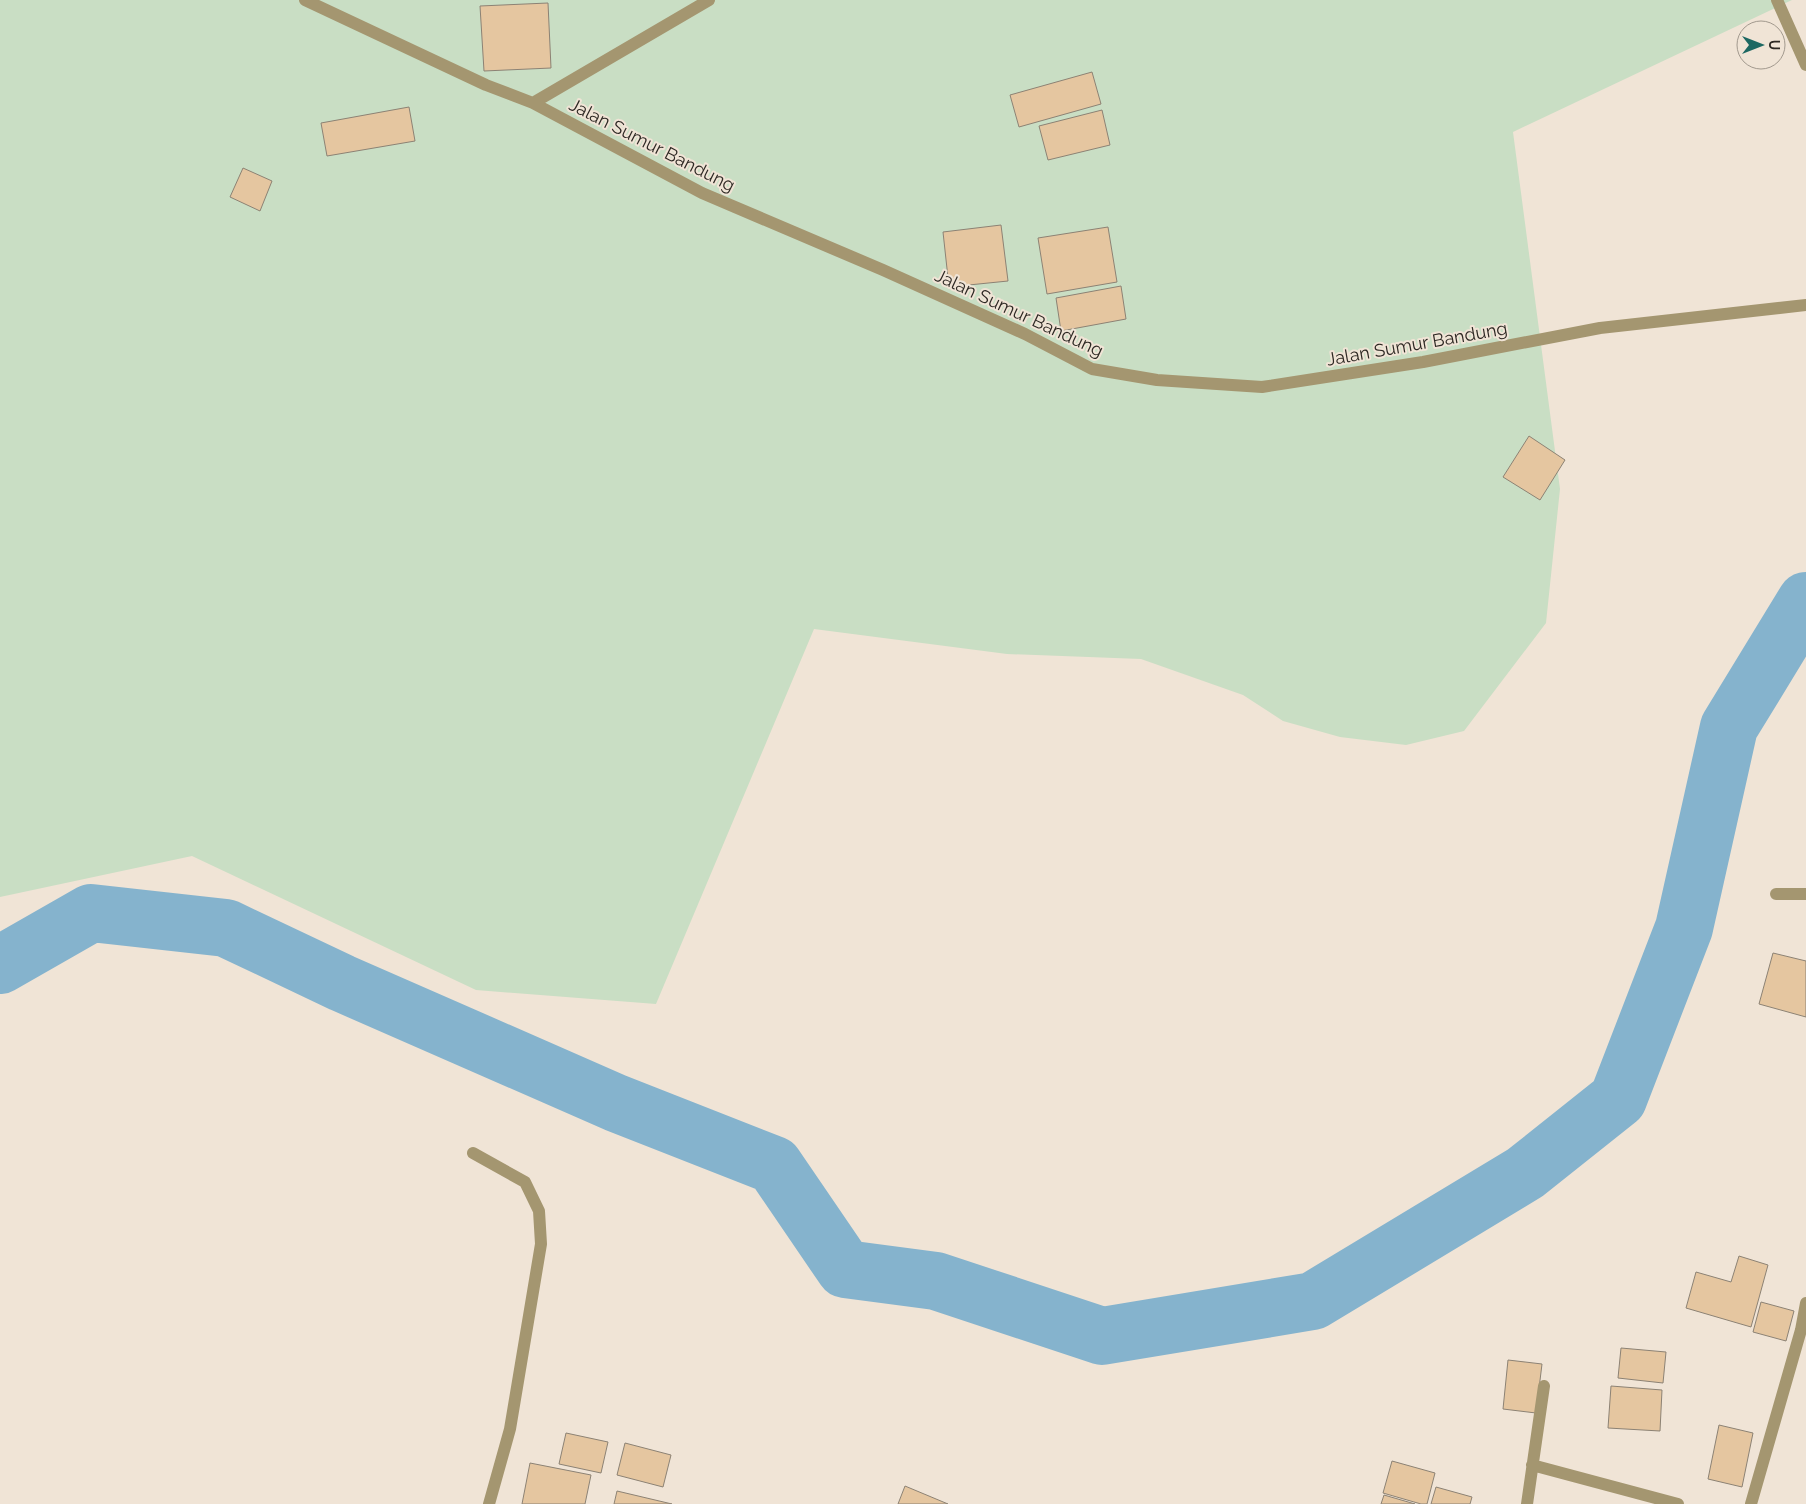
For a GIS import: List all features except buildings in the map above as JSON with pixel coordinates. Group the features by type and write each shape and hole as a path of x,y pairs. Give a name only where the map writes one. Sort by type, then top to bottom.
{"street":[{"name":"Jalan Sumur Bandung","path":"305,0 486,85 533,102 702,193 884,270 998,322 1092,369 1157,380 1262,387 1424,362 1600,328 1806,305"},
{"path":"533,102 709,0"},
{"path":"1777,0 1806,66"},
{"path":"1776,894 1806,894"},
{"path":"474,1152 525,1182 539,1211 541,1244 510,1429 488,1504"},
{"path":"1751,1504 1801,1330 1806,1303"},
{"path":"1527,1504 1544,1386"},
{"path":"1532,1465 1678,1504"}],"green space":[{"path":"0,0 1792,0 1750,20 1736,20 1736,26 1513,132 1560,489 1546,623 1464,731 1406,745 1340,737 1283,721 1243,695 1141,659 1007,654 814,629 656,1004 476,990 192,856 0,897"}],"waterway":[{"path":"0,965 91,913 226,928 342,983 616,1103 774,1165 845,1269 936,1281 1102,1336 1313,1301 1525,1173 1618,1099 1684,928 1729,727 1806,601"}]}
